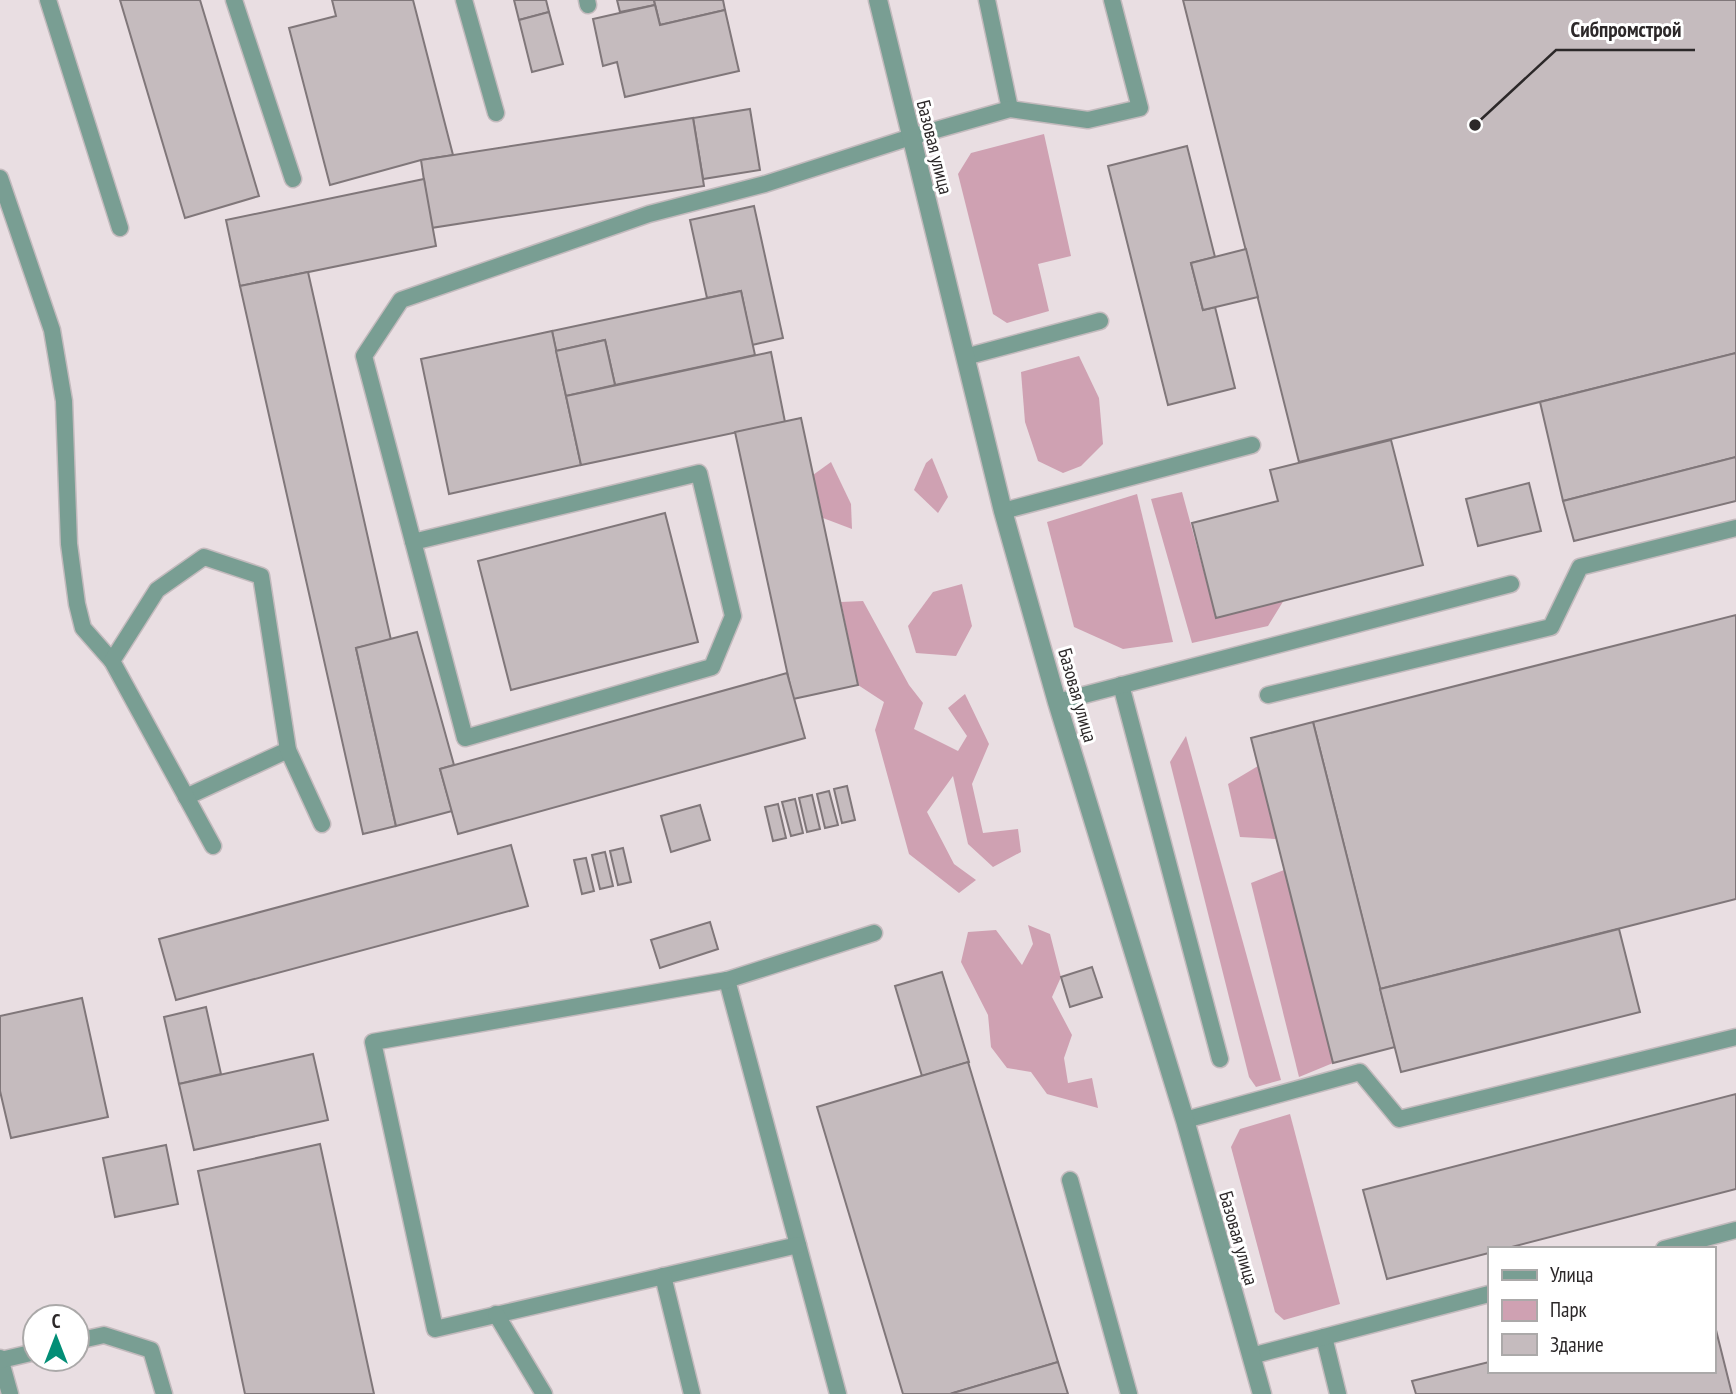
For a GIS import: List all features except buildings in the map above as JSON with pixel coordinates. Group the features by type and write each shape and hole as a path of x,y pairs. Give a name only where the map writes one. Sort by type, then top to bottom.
{"street":[{"name":"Базовая улица","path":"878,0 1003,511 1057,702 1185,1120 1262,1394"}],"lane":[{"path":"48,0 120,229"},
{"path":"234,0 293,179"},
{"path":"464,0 496,113"},
{"path":"987,0 1010,109"},
{"path":"413,542 699,473 733,616 712,667 465,738 413,542 364,356 401,300 649,214 765,184 911,137 1010,109 1088,120 1140,108 1112,0"},
{"path":"0,178 52,330 64,401 69,544 83,628 113,661 213,846"},
{"path":"965,357 1100,321"},
{"path":"1003,511 1252,444"},
{"path":"1268,695 1551,627 1580,567 1736,528"},
{"path":"113,661 157,590 204,557 261,576 288,750 322,824"},
{"path":"1057,702 1511,584"},
{"path":"1121,685 1220,1059"},
{"path":"186,797 288,750"},
{"path":"798,1245 435,1329 373,1042 727,980 874,933"},
{"path":"727,980 838,1394"},
{"path":"1185,1120 1360,1072 1399,1119 1736,1037"},
{"path":"1070,1180 1129,1394"},
{"path":"1672,1247 1736,1230"},
{"path":"663,1276 692,1394"},
{"path":"1251,1356 1488,1294"},
{"path":"496,1314 544,1394"},
{"path":"91,1338 104,1335 151,1350 164,1394"},
{"path":"1324,1337 1338,1394"},
{"path":"9,1394 0,1359 21,1355"}],"green space":[{"path":"1044,134 1071,256 1038,264 1049,311 1007,323 993,314 958,174 971,153"},
{"path":"1079,356 1099,398 1103,444 1081,466 1063,473 1038,461 1025,422 1021,372"},
{"path":"932,458 948,497 938,513 914,490 926,463"},
{"path":"831,462 851,504 852,529 823,518 813,475"},
{"path":"1182,492 1216,617 1284,600 1268,626 1192,643 1151,499"},
{"path":"1137,494 1173,642 1123,649 1074,627 1047,522"},
{"path":"962,584 972,626 956,656 916,653 908,626 933,592"},
{"path":"863,601 909,685 923,703 914,729 958,751 967,736 948,708 965,694 989,744 972,784 983,833 1018,829 1021,852 993,867 968,844 953,776 927,812 954,864 976,880 959,893 909,854 875,730 884,702 858,685 841,602"},
{"path":"1186,736 1281,1080 1256,1087 1249,1077 1170,762"},
{"path":"1258,766 1276,839 1240,837 1228,784"},
{"path":"1284,870 1333,1063 1299,1077 1251,883"},
{"path":"1028,925 1050,934 1061,977 1052,997 1072,1035 1064,1058 1068,1083 1092,1078 1098,1108 1047,1094 1031,1072 1007,1068 991,1047 988,1015 961,962 968,932 996,930 1022,965 1033,944"},
{"path":"1290,1114 1340,1304 1284,1320 1275,1312 1231,1147 1240,1129"}],"place":[{"name":"Сибпромстрой","path":"1475,125"}]}
